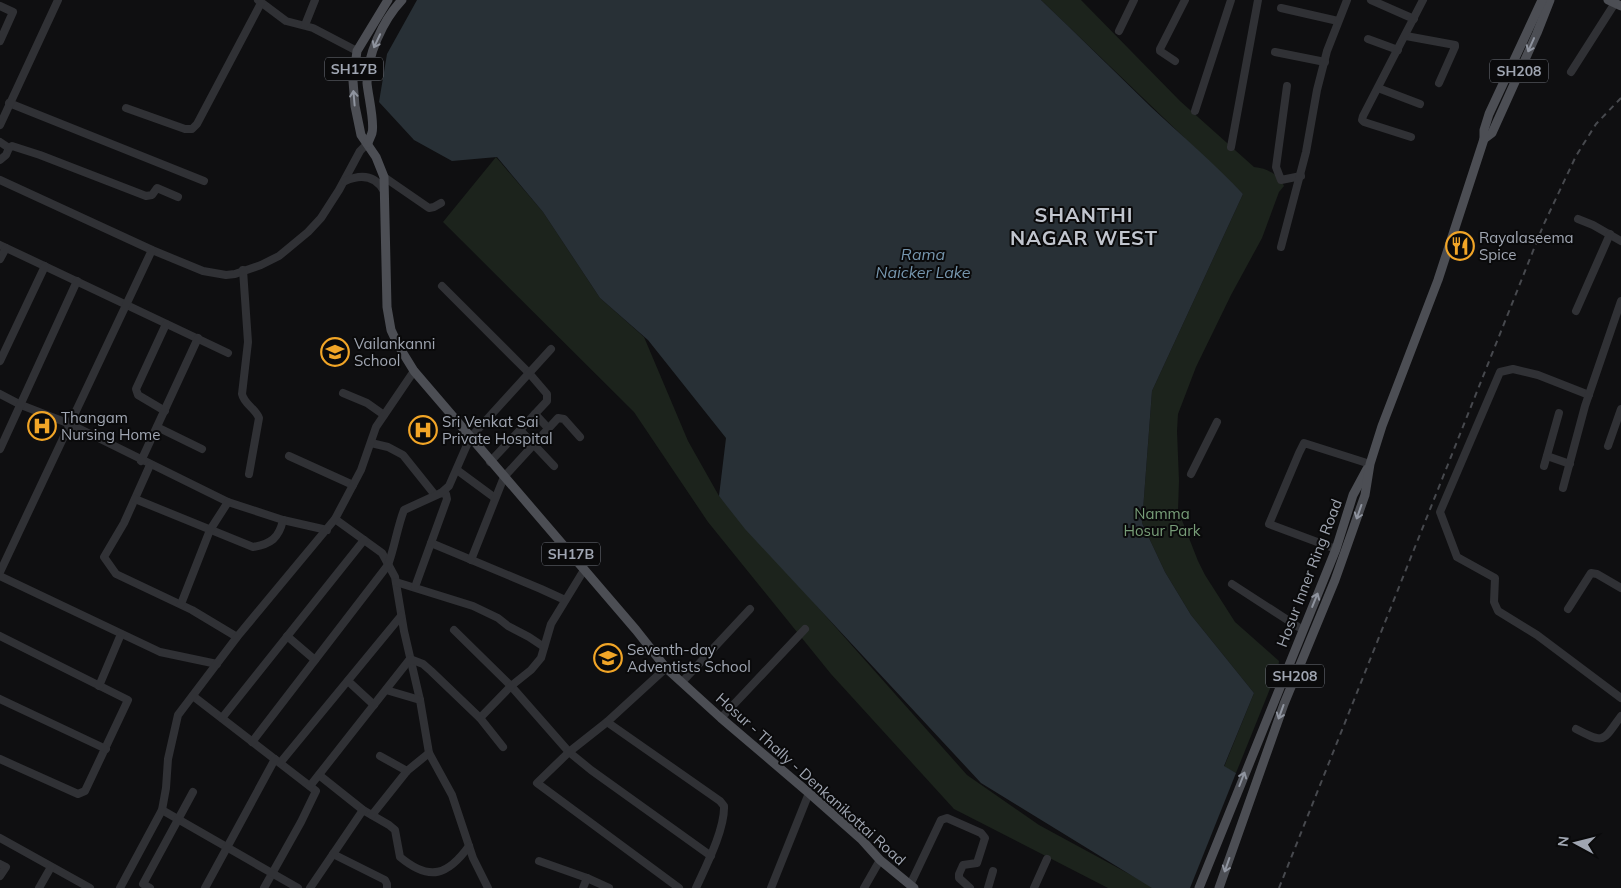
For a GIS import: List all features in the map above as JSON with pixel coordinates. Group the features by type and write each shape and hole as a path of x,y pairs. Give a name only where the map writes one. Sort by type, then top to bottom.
{"main road":[{"name":"Hosur - Thally - Denkanikottai Road","path":"388,0 357,51 353,80 360,135 368,143 384,176 387,307 391,330 398,345 414,371 490,462 636,630 666,668 862,840 880,860 912,886"},
{"name":"SH17B","path":"368,143 373,131 367,83 372,52 385,25 396,6 402,0"},
{"name":"Hosur Inner Ring Road","path":"1219,888 1284,704 1335,580 1365,495 1370,464 1382,426 1438,280 1484,140 1484,130 1489,114 1542,0"},
{"name":"Hosur Inner Ring Road","path":"1484,140 1492,133 1550,0"},
{"name":"Hosur Inner Ring Road","path":"1199,888 1256,742 1336,549 1353,495 1370,464"}],"street":[{"path":"0,41 13,12 0,6 3,0"},
{"path":"0,125 9,102 58,0"},
{"path":"309,27 315,0"},
{"path":"1119,31 1134,0"},
{"path":"1174,61 1160,49 1185,0"},
{"path":"1195,111 1230,0"},
{"path":"1231,147 1258,0"},
{"path":"1281,247 1300,176 1324,62 1347,0"},
{"path":"1371,0 1414,19"},
{"path":"1411,137 1362,120 1423,0"},
{"path":"126,108 185,130 192,129 197,124 260,1 286,21 309,27 357,51"},
{"path":"1571,72 1615,3"},
{"path":"1282,8 1338,21"},
{"path":"1406,36 1455,44 1438,83"},
{"path":"1368,39 1398,50"},
{"path":"1275,52 1324,62"},
{"path":"1287,86 1276,167 1281,180 1300,176"},
{"path":"1378,88 1420,104"},
{"path":"9,102 204,181"},
{"path":"0,142 9,148 12,146 40,155 146,196 152,195 157,188 178,196"},
{"path":"0,180 152,250 203,271 226,275 262,265 279,256 308,232 321,218 345,180 357,155 368,143"},
{"path":"0,160 6,156 9,148"},
{"path":"384,176 429,208 441,202"},
{"path":"345,180 358,177 372,178 379,183 384,191"},
{"path":"1578,219 1621,241"},
{"path":"1576,311 1610,234"},
{"path":"0,259 3,246 228,353"},
{"path":"0,572 152,250"},
{"path":"0,361 45,266"},
{"path":"243,270 248,320 248,342 242,394 243,399 257,413 258,418 249,474"},
{"path":"0,449 77,281"},
{"path":"442,286 547,394 548,398 535,414 490,462"},
{"path":"1563,488 1589,395 1621,301"},
{"path":"165,410 138,395 136,389 166,324"},
{"path":"142,461 198,338"},
{"path":"252,742 388,565 394,549 397,527 404,510 438,494 449,486 470,438 551,349"},
{"path":"1589,395 1538,375 1513,369 1500,372 1440,512 1457,557 1495,578 1494,602 1498,611 1537,635 1621,698"},
{"path":"120,888 162,810 168,759 178,715 237,637 335,520 361,470 376,427 414,371"},
{"path":"343,393 367,403 384,415"},
{"path":"0,394 20,405 70,424 228,502 284,520 326,530"},
{"path":"1608,446 1621,409"},
{"path":"1544,466 1559,413"},
{"path":"535,414 548,428"},
{"path":"471,560 504,477 557,419 564,419 580,437"},
{"path":"1191,474 1217,422"},
{"path":"157,427 202,449"},
{"path":"520,430 554,466"},
{"path":"370,443 388,447 403,454 438,494 446,494 447,499 415,587"},
{"path":"1336,549 1269,524 1298,453 1304,443 1370,464"},
{"path":"289,456 353,485"},
{"path":"1547,456 1570,464"},
{"path":"150,465 124,523 104,557 116,574 192,610 237,637"},
{"path":"457,470 495,498"},
{"path":"135,499 253,547 266,544 274,538 281,531 284,520"},
{"path":"180,604 210,530 228,502"},
{"path":"335,520 382,552 395,577 430,753 452,795 473,858 488,888"},
{"path":"222,718 364,540"},
{"path":"431,543 565,600"},
{"path":"480,718 541,658 551,624 584,570"},
{"path":"1568,609 1591,573 1597,574 1621,588"},
{"path":"0,576 160,652 217,664"},
{"path":"396,582 473,606 498,618 544,647"},
{"path":"1232,584 1303,630"},
{"path":"682,682 750,609"},
{"path":"205,888 278,761 348,682 402,616"},
{"path":"721,718 805,629"},
{"path":"454,630 511,686 569,752 591,770 711,856"},
{"path":"99,686 121,634"},
{"path":"0,636 128,700 106,749 82,794 78,794 0,758"},
{"path":"287,636 315,660"},
{"path":"310,786 410,659"},
{"path":"410,659 423,664 480,718 503,746"},
{"path":"666,668 607,722 569,752 537,784 679,888"},
{"path":"348,682 374,705"},
{"path":"386,690 420,700"},
{"path":"193,696 316,791 315,797 264,888"},
{"path":"0,699 106,749"},
{"path":"1576,729 1600,740 1606,737 1621,716"},
{"path":"607,722 712,795 724,806 722,821 711,856 696,888"},
{"path":"372,815 407,771 430,753"},
{"path":"380,756 407,771"},
{"path":"319,775 363,810 390,825 395,830 400,857 416,869 440,872 452,866 469,846"},
{"path":"150,888 143,884 193,792"},
{"path":"771,888 809,793"},
{"path":"162,810 298,888"},
{"path":"310,888 363,810"},
{"path":"912,886 942,820 947,818 981,833 985,838 977,863 975,865 963,865 959,874 959,878 970,888"},
{"path":"0,838 90,888"},
{"path":"333,854 384,880 387,884 386,888"},
{"path":"1034,888 1047,859"},
{"path":"864,888 880,860"},
{"path":"539,861 609,888"},
{"path":"0,864 6,867 0,876"},
{"path":"39,888 51,867"},
{"path":"988,888 993,871"},
{"path":"584,888 587,878"}],"green space":[{"name":"Namma Hosur Park","path":"1041,0 1081,0 1180,101 1254,167 1272,173 1284,186 1279,192 1262,238 1231,295 1196,367 1178,414 1178,510 1198,561 1235,622 1279,661 1278,669 1236,773 1224,767 1254,693 1191,615 1165,572 1142,523 1152,391 1243,194"},
{"path":"496,157 543,212 600,298 644,337 688,441 719,496 967,775 1039,825 1155,888 1108,888 954,809 831,674 708,522 634,412 443,222"}],"water":[{"name":"Rama Naicker Lake","path":"417,0 1041,0 1243,194 1152,391 1142,523 1165,572 1191,615 1254,693 1224,766 1236,773 1190,888 1152,888 981,783 745,529 719,496 726,438 648,340 600,298 543,212 497,157 452,161 414,140 379,102 387,54"}],"railway":[{"path":"1279,888 1543,226 1576,156 1596,124 1621,98"}],"place":[{"name":"Rayalaseema Spice","path":"1460,246"},
{"name":"Vailankanni School","path":"335,352"},
{"name":"Thangam Nursing Home","path":"42,426"},
{"name":"Sri Venkat Sai Private Hospital","path":"423,430"},
{"name":"Seventh-day Adventists School","path":"608,658"}],"district":[{"name":"SHANTHI NAGAR WEST","path":"1084,226"}]}
